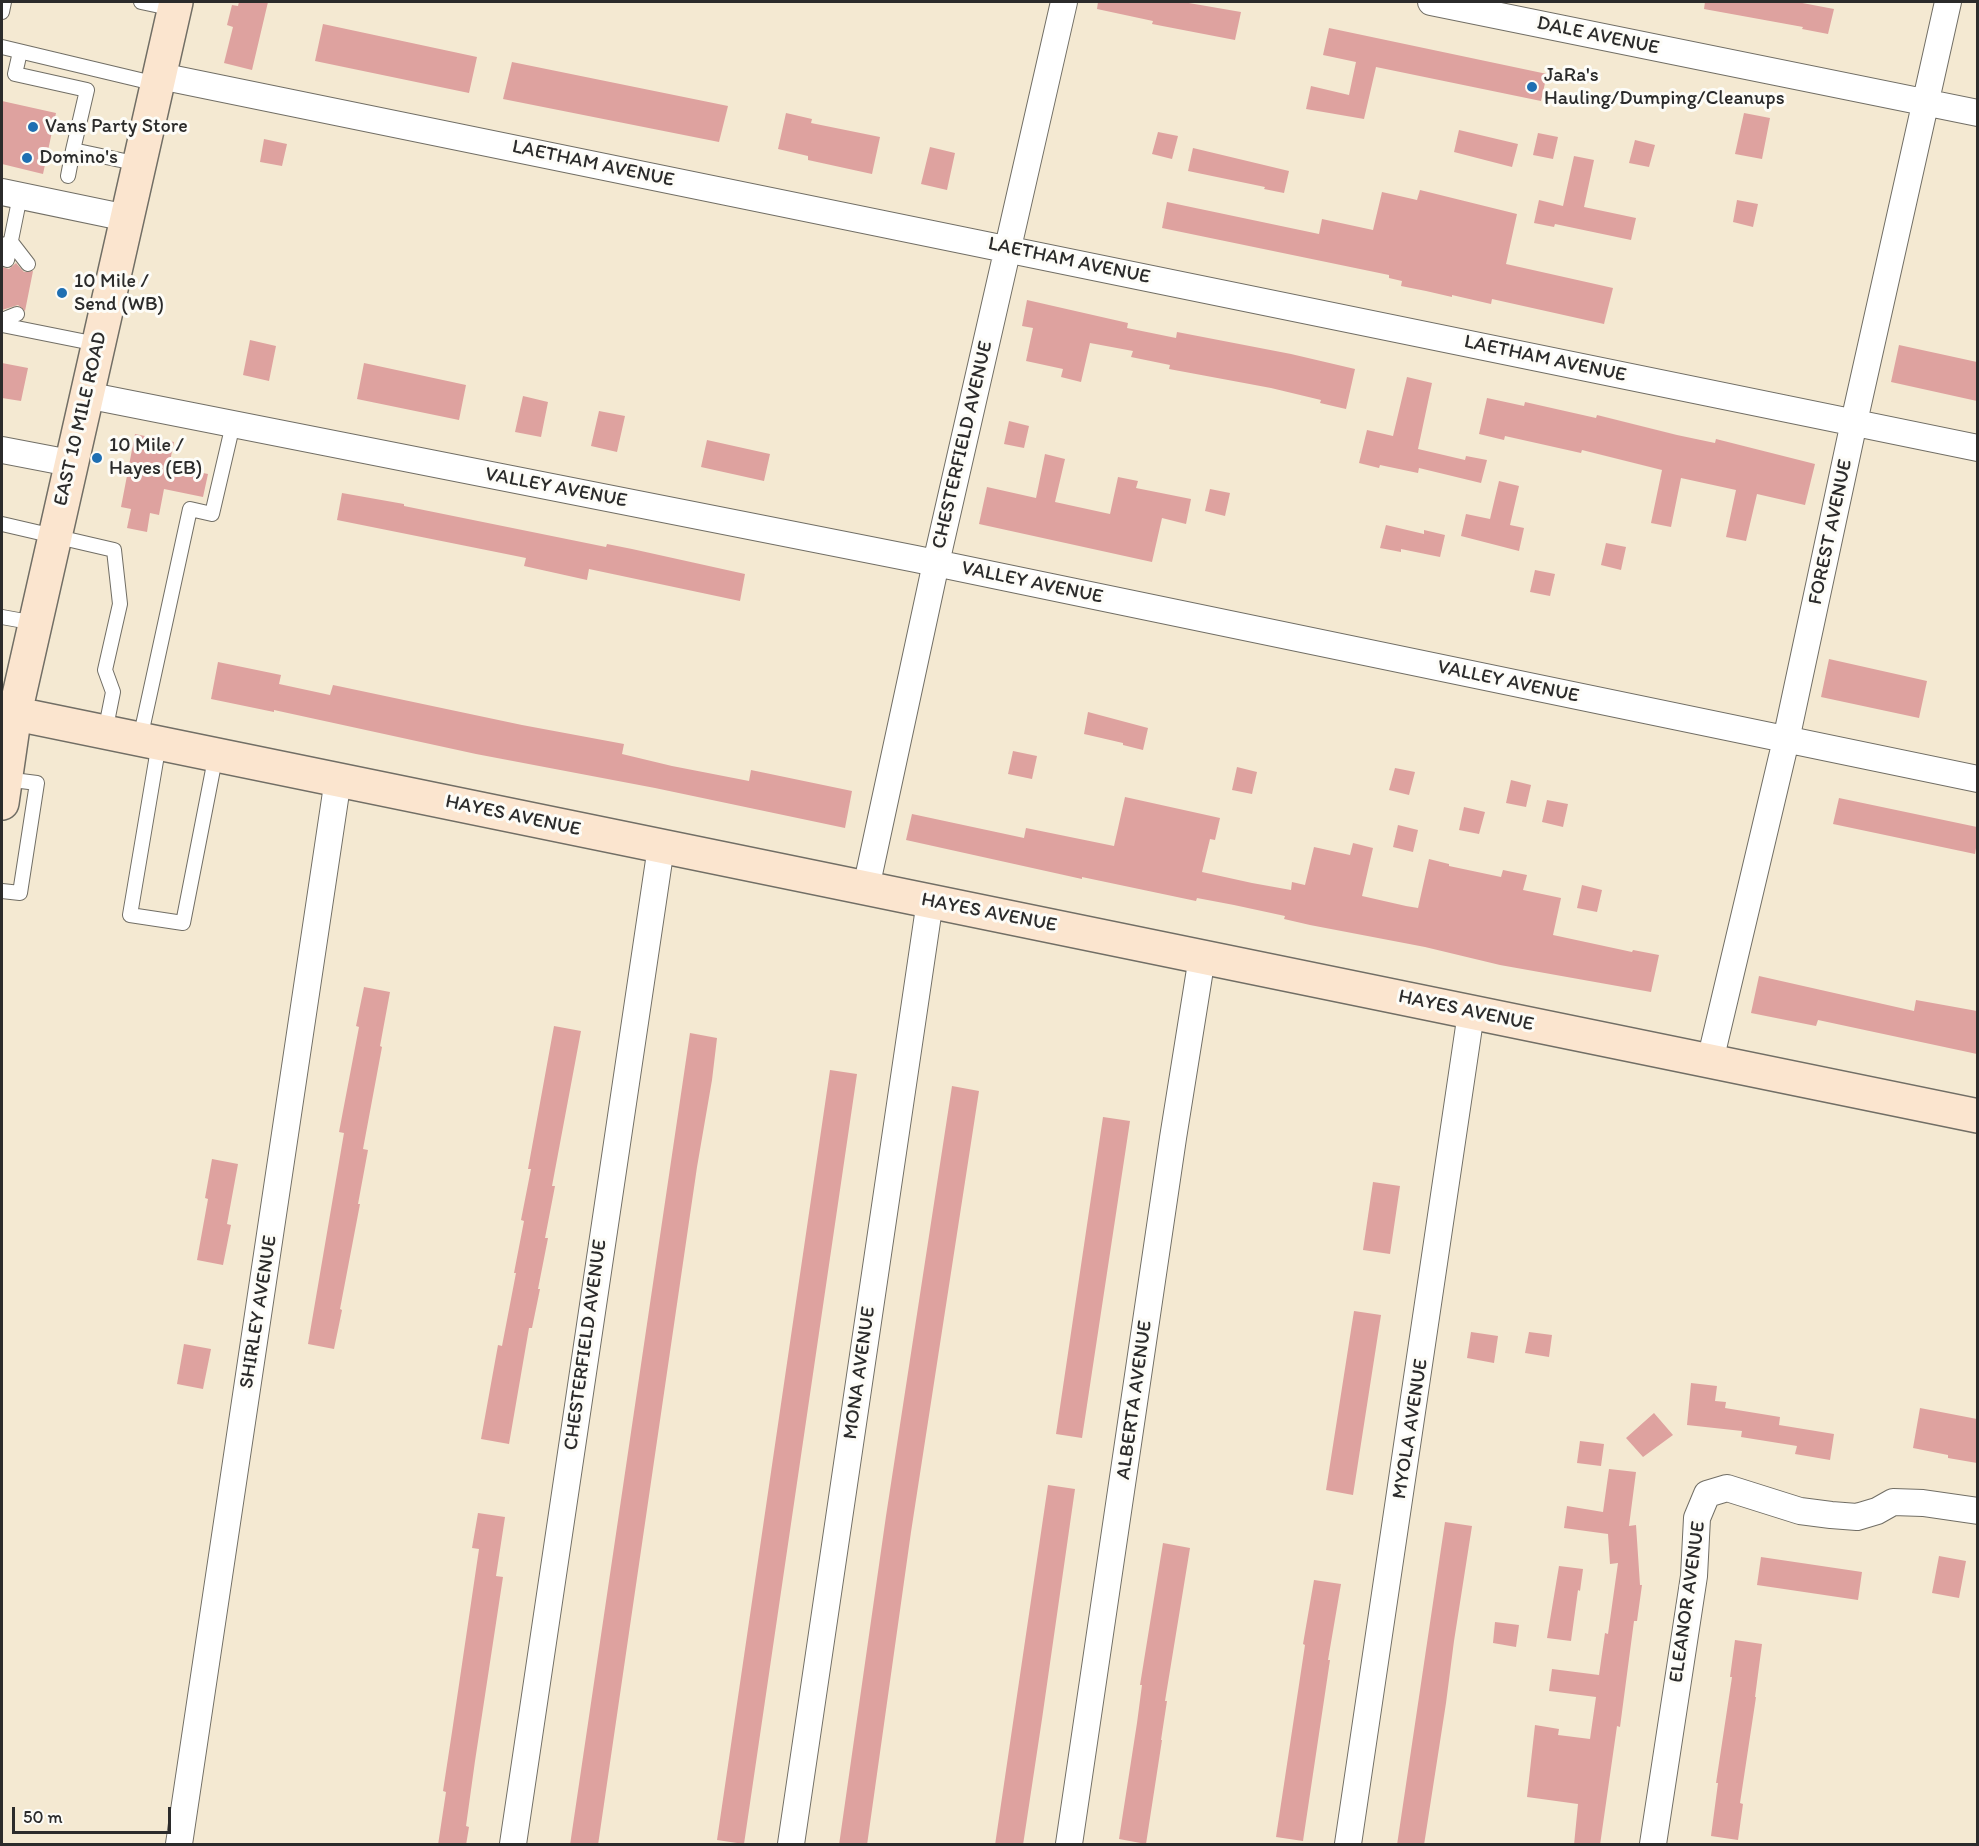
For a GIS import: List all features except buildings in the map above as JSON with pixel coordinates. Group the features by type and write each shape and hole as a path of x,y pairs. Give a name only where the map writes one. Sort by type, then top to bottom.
{"street":[{"name":"CHESTERFIELD AVENUE","path":"866,888 936,563 1064,2"},
{"name":"DALE AVENUE","path":"1431,2 1977,113"},
{"name":"FOREST AVENUE","path":"1710,1061 1786,740 1948,2"},
{"name":"EAST 10 MILE ROAD","path":"3,791 8,712 35,623 175,5"},
{"name":"LAETHAM AVENUE","path":"159,80 1007,249 1977,448"},
{"path":"11,194 127,218"},
{"name":"VALLEY AVENUE","path":"86,395 936,563 1977,778"},
{"path":"2,450 70,464"},
{"name":"HAYES AVENUE","path":"8,712 1977,1116"},
{"name":"SHIRLEY AVENUE","path":"179,1845 338,779"},
{"name":"CHESTERFIELD AVENUE","path":"513,1845 661,847"},
{"name":"MONA AVENUE","path":"791,1845 930,901"},
{"name":"ALBERTA AVENUE","path":"1069,1845 1173,1138 1202,957"},
{"name":"MYOLA AVENUE","path":"1348,1845 1471,1012"},
{"name":"ELEANOR AVENUE","path":"1653,1845 1694,1576 1698,1518 1707,1494 1726,1488 1800,1511 1857,1517 1877,1511 1893,1502 1923,1503 1977,1511"}],"lane":[{"path":"2,12 4,2"},
{"path":"141,2 175,5"},
{"path":"2,47 159,80"},
{"path":"20,51 15,74 87,90 68,176"},
{"path":"73,150 139,164"},
{"path":"11,194 6,249 27,264"},
{"path":"2,320 17,314"},
{"path":"2,325 98,344"},
{"path":"216,754 183,923 130,915 149,741 190,509 212,514 233,424"},
{"path":"2,524 114,550 120,604 105,670 113,692 105,732"},
{"path":"2,617 35,623"},
{"path":"2,891 20,893 37,783 3,791"}],"place":[{"name":"JaRa's Hauling/Dumping/Cleanups","path":"1532,87"},
{"name":"Vans Party Store","path":"33,127"},
{"name":"Domino's","path":"27,158"},
{"name":"10 Mile / Send (WB)","path":"62,293"},
{"name":"10 Mile / Hayes (EB)","path":"97,458"}]}
